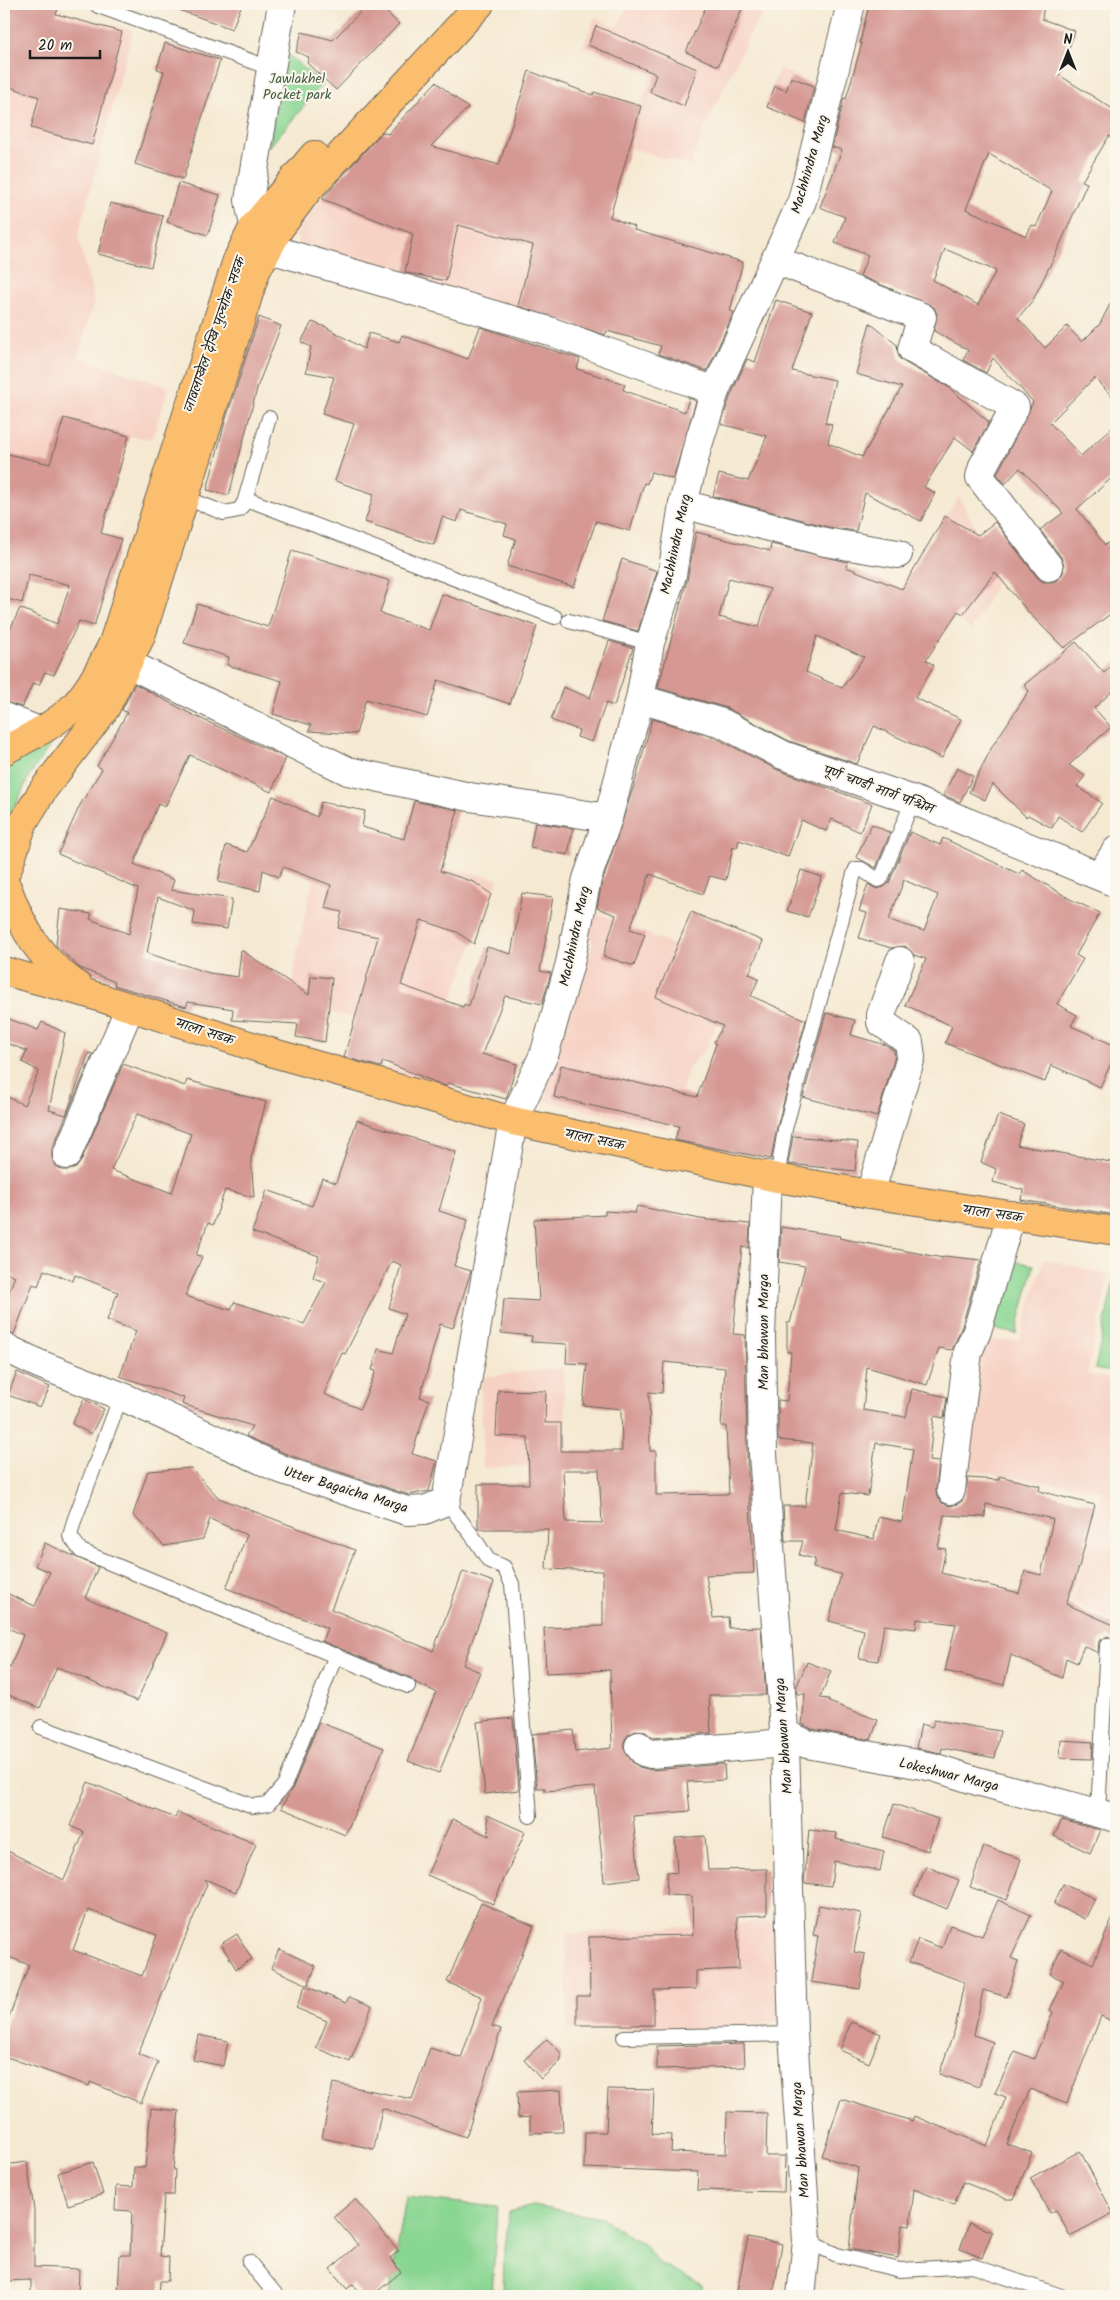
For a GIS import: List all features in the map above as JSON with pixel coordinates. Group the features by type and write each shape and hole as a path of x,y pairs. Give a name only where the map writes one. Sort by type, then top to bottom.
{"main road":[{"name":"जावलाखेल देखि पुल्चोक सडक","path":"121,654 237,260 261,237 286,187 455,4"},
{"path":"4,751 38,731 74,706 94,680 142,636 256,271 261,237 308,190 480,4"},
{"path":"86,993 57,972 37,949 19,920 6,875 23,823 43,790 105,709 121,654"},
{"name":"याला सडक","path":"4,971 86,993 277,1054 513,1121 772,1176 870,1194 1116,1231"}],"street":[{"path":"280,4 248,200 261,237 549,331 715,391"},
{"name":"Machhindra Marg","path":"513,1121 545,1052 570,963 587,879 608,818 640,699 650,643 672,575 683,504 715,391 802,201 851,4"},
{"path":"776,260 922,317 912,349 1015,408 983,466 980,477 1049,567"},
{"path":"683,504 826,542 898,554"},
{"path":"121,654 348,771 470,797 608,818"},
{"name":"पूर्ण चण्डी मार्ग पश्चिम","path":"640,699 722,723 783,755 913,800 1108,880"},
{"path":"4,717 38,731"},
{"path":"1108,880 1116,851"},
{"path":"870,1194 911,1057 908,1042 881,1022 881,1015 900,961"},
{"path":"67,1155 130,1007"},
{"path":"446,1502 513,1121"},
{"name":"Man bhawan Marga","path":"772,1176 761,1336 763,1454 784,1738 793,2034 807,2241 801,2296"},
{"path":"951,1490 968,1352 977,1331 1011,1215"},
{"name":"Utter Bagaicha Marga","path":"4,1347 39,1364 121,1396 283,1470 408,1511 425,1510 446,1502"},
{"path":"639,1746 644,1752 651,1754 784,1738"},
{"name":"Lokeshwar Marga","path":"784,1738 932,1767 977,1781 1107,1815"}],"lane":[{"path":"98,6 270,68"},
{"path":"186,498 224,513 239,510 244,503 269,418"},
{"path":"244,503 252,501 562,619 650,643"},
{"path":"772,1176 854,874 856,869 861,868 878,880 881,878 913,800"},
{"path":"121,1396 70,1536 81,1551 336,1654 408,1686"},
{"path":"446,1502 489,1561 504,1567 512,1584 530,1816"},
{"path":"1107,1645 1107,1815"},
{"path":"41,1727 253,1806 268,1804 285,1784 336,1654"},
{"path":"624,2036 793,2034"},
{"path":"807,2241 837,2255 900,2270 973,2266 1061,2296"},
{"path":"249,2262 277,2296"}],"shaded area":[{"path":"4,4 34,4 61,13 133,30 78,236 94,301 78,357 169,387 152,439 129,436 64,418 21,573 26,609 4,603"},
{"path":"629,4 770,4 750,34 704,129 690,166 631,148 650,74 583,46 595,17 617,27"},
{"path":"779,69 823,88 807,126 764,108"},
{"path":"380,130 511,165 595,191 562,329 301,246 295,232"},
{"path":"959,497 1000,574 971,630 945,606 902,581"},
{"path":"344,856 468,872 498,879 450,1004 466,1053 448,1095 387,1072 393,1021 407,985 412,985 405,983 384,1025 290,1003 297,953 313,879"},
{"path":"593,912 635,928 726,970 723,1010 706,1049 689,1067 669,1129 538,1099 582,952 590,954 593,940 585,938"},
{"path":"1044,1259 1109,1275 1087,1374 1116,1380 1116,1612 1112,1619 1072,1602 1102,1491 961,1469 977,1351 992,1341 1019,1340"},
{"path":"563,1368 568,1464 483,1468 481,1377"},
{"path":"780,1921 785,2020 693,2030 567,2029 566,1934"}],"green space":[{"name":"Jawlakhel Pocket park","path":"285,52 323,84 269,147"},
{"path":"48,740 52,743 29,776 14,809 8,815 4,812 4,769"},
{"path":"1007,1260 1034,1265 1016,1334 990,1328"},
{"path":"1116,1275 1116,1373 1095,1369"},
{"path":"406,2197 497,2207 492,2296 389,2296"},
{"path":"533,2206 601,2218 643,2244 660,2264 702,2285 701,2296 503,2296 504,2259 509,2212"}],"building":[{"path":"4,4 60,4 56,14 122,32 92,145 31,128 39,97 4,85"},
{"path":"169,4 242,4 232,29 168,6"},
{"path":"368,4 378,4 399,24 336,90 307,63 309,57 296,52 302,32 333,40"},
{"path":"707,4 744,4 718,66 686,52"},
{"path":"869,4 1044,4 1042,19 1075,31 1059,75 1116,111 1116,140 1109,136 1082,181 1087,183 1059,247 1033,300 1018,318 1045,348 1067,326 1082,342 1100,324 1116,292 1116,400 1094,378 1050,423 1081,456 1116,424 1116,474 1077,509 1105,545 1116,537 1116,610 1064,648 1029,613 995,572 963,614 958,611 926,660 934,665 915,698 961,719 942,758 874,726 857,764 789,741 727,708 658,688 687,580 696,532 770,551 771,544 848,562 846,567 902,589 945,516 978,535 995,522 1037,577 1043,582 1058,580 1063,573 1064,565 1061,557 1040,530 1063,513 1020,468 1005,484 997,474 1033,402 993,358 986,373 963,360 968,350 934,331 937,314 934,307 860,276 868,255 835,243 845,217 820,207 842,150 832,147 844,98 846,99 862,43 860,43","holes":["989,154 1052,191 1036,227 1032,225 1026,236 966,209","945,249 996,271 978,305 933,280","729,578 770,589 759,627 719,617","817,636 864,657 842,688 806,672"]},
{"path":"596,26 697,69 684,106 650,92 656,74 588,45"},
{"path":"165,43 220,60 183,179 135,164 164,71 157,69"},
{"path":"529,71 593,95 594,92 641,106 610,217 635,227 634,230 743,262 730,311 734,312 707,371 658,354 661,346 607,331 605,335 518,306 533,245 458,225 446,281 408,273 405,272 413,234 322,199 382,132 388,134 436,82 468,108 431,146 499,165"},
{"path":"791,77 814,86 805,123 767,107 775,86 786,91"},
{"path":"178,183 220,195 208,235 167,222"},
{"path":"110,203 163,216 151,267 98,254"},
{"path":"776,300 812,312 792,371 835,380 825,423 832,424 828,443 862,457 902,387 856,374 870,323 897,345 899,358 948,387 989,422 973,451 955,437 924,487 935,493 921,521 865,493 856,531 828,527 713,496 719,474 748,481 767,436 721,424 730,397 747,359 755,362"},
{"path":"259,317 281,326 258,385 229,495 207,490 225,422"},
{"path":"312,322 326,327 364,349 369,333 399,342 402,335 468,359 480,327 580,359 577,369 625,384 623,390 685,412 689,398 696,401 673,479 651,472 647,484 644,483 630,531 596,521 574,587 507,566 516,539 504,535 507,524 461,510 457,522 442,517 434,545 365,522 374,494 335,481 354,424 322,414 334,377 306,372 311,347 301,342"},
{"path":"64,418 129,436 101,533 121,539 94,626 79,621 54,675 45,672 39,685 33,683 22,707 4,702 4,643 20,608 57,624 70,585 29,575 22,603 4,598 4,453 50,464"},
{"path":"292,550 390,581 380,613 429,630 442,594 537,626 510,704 438,680 427,717 366,699 356,734 309,731 311,725 273,714 282,681 227,665 229,657 184,643 197,604 268,627"},
{"path":"622,559 657,571 638,631 602,621"},
{"path":"609,641 633,648 614,706 606,703 592,742 577,737 579,730 551,720 563,687 590,698"},
{"path":"1076,642 1104,673 1116,662 1116,688 1094,708 1111,727 1069,765 1085,776 1077,786 1102,803 1082,832 1058,816 1052,828 1028,815 1026,817 993,784 985,800 969,792 993,745 1029,691 1024,685"},
{"path":"135,684 193,715 286,758 271,792 190,755 165,807 158,804 134,864 174,880 171,890 232,899 227,929 193,924 195,911 158,897 147,953 209,973 238,977 241,950 309,995 311,976 332,978 325,1042 296,1037 298,1024 232,1020 233,1009 188,1002 186,1007 114,985 115,982 80,968 56,945 60,909 92,914 90,919 129,934 138,889 58,854 80,805 102,769 97,766 127,713 122,710"},
{"path":"652,719 716,738 778,770 872,804 860,832 832,819 826,831 801,820 788,857 739,840 737,848 733,847 726,880 710,876 703,894 650,874 630,929 645,934 634,966 603,956 616,915 597,908 601,886 636,779"},
{"path":"957,768 973,776 960,802 943,795"},
{"path":"273,796 317,817 321,802 365,811 362,827 404,839 414,801 458,810 440,871 474,882 491,894 474,944 457,932 421,920 401,985 463,1007 464,1004 469,1006 487,947 511,954 522,893 553,897 540,971 551,973 542,1004 505,996 482,1054 517,1064 506,1099 448,1083 446,1086 442,1085 383,1061 381,1067 344,1057 378,937 338,928 342,912 325,908 331,885 283,867 279,877 263,870 260,891 218,882 226,845 247,852"},
{"path":"535,823 573,828 568,855 530,848"},
{"path":"872,824 890,833 876,868 856,857"},
{"path":"910,832 940,845 943,838 1019,874 1022,870 1070,899 1100,913 1076,955 1083,959 1057,1004 1077,1015 1071,1026 1116,1046 1116,1052 1100,1087 1051,1065 1045,1082 945,1043 952,1026 905,1005 926,959 914,955 905,946 891,948 859,938 867,913 859,911 868,884 877,889 889,883","holes":["904,880 938,895 924,931 889,920"]},
{"path":"801,870 822,877 808,917 787,911"},
{"path":"691,912 763,941 749,974 759,978 751,996 806,1020 777,1127 771,1159 675,1140 679,1126 554,1097 561,1065 697,1097 716,1044 714,1042 723,1026 656,997"},
{"path":"826,1013 855,1020 851,1035 886,1045 894,1051 895,1056 877,1117 803,1097"},
{"path":"4,1017 38,1030 42,1022 65,1033 49,1110 66,1115 89,1053 93,1054 52,1149 54,1164 61,1170 76,1168 81,1161 123,1064 185,1086 187,1080 266,1102 251,1158 254,1197 225,1190 213,1225 208,1223 196,1255 202,1257 185,1296 231,1310 234,1302 304,1324 326,1282 313,1278 319,1256 252,1232 267,1190 312,1206 322,1178 336,1183 357,1120 456,1152 439,1211 468,1220 454,1266 471,1271 453,1328 440,1324 420,1397 429,1400 412,1454 437,1461 429,1491 409,1495 289,1455 246,1436 252,1426 182,1404 184,1398 120,1376 136,1331 107,1320 118,1292 75,1275 73,1281 44,1270 38,1286 33,1284 14,1334 4,1332 4,1304 15,1276 4,1272 4,1095 24,1105 39,1071 22,1062 27,1051 4,1042","holes":["137,1114 191,1134 172,1193 111,1170","392,1261 401,1265 389,1308 405,1314 393,1353 378,1349 372,1370 376,1371 360,1409 324,1394 342,1353 345,1354"]},
{"path":"998,1115 1024,1124 1017,1145 1116,1163 1116,1215 1021,1200 1023,1190 993,1182 996,1169 981,1162"},
{"path":"793,1136 858,1142 855,1171 788,1164"},
{"path":"637,1206 700,1219 750,1224 749,1248 742,1247 733,1334 745,1335 747,1454 754,1573 706,1575 713,1618 728,1617 729,1628 761,1627 766,1695 709,1695 711,1733 653,1738 644,1731 636,1731 629,1734 624,1741 624,1749 632,1762 639,1767 652,1770 724,1764 725,1780 687,1782 690,1811 633,1816 639,1878 604,1882 595,1787 545,1791 545,1788 537,1788 532,1734 573,1730 575,1752 612,1748 610,1670 546,1673 544,1628 603,1626 603,1571 546,1569 548,1529 478,1529 478,1484 529,1484 528,1437 496,1436 498,1390 546,1391 545,1423 561,1423 561,1451 622,1451 621,1409 583,1405 587,1364 566,1363 567,1344 531,1342 532,1336 501,1333 504,1299 539,1301 534,1219 605,1215 605,1211 635,1213","holes":["664,1362 725,1368 721,1426 726,1426 729,1494 656,1495 656,1451 650,1451 649,1392 662,1393","563,1470 599,1470 602,1523 566,1522"]},
{"path":"781,1227 840,1236 839,1238 943,1258 944,1256 981,1260 962,1326 952,1350 939,1348 927,1385 867,1367 863,1410 906,1417 912,1389 947,1397 944,1418 934,1416 929,1461 939,1462 936,1489 937,1497 942,1503 950,1506 958,1504 963,1500 968,1478 999,1480 999,1476 1040,1486 1039,1491 1095,1505 1079,1567 1066,1604 1116,1626 1116,1661 1115,1642 1108,1636 1099,1641 1098,1653 1084,1646 1077,1663 1066,1658 1062,1678 1011,1655 1004,1685 945,1671 956,1624 917,1619 916,1629 884,1625 878,1661 859,1658 864,1630 829,1621 841,1574 813,1568 815,1559 799,1555 803,1541 785,1541 783,1506 805,1506 813,1443 778,1440 778,1400 787,1401 791,1352 787,1352 787,1323 790,1323 805,1266 779,1262","holes":["876,1443 913,1449 902,1522 878,1517 874,1539 836,1530 842,1493 868,1496","986,1504 1053,1519 1041,1575 1025,1571 1019,1593 941,1573 946,1549 938,1548 944,1515 985,1517"]},
{"path":"17,1372 50,1387 40,1407 8,1395"},
{"path":"84,1399 104,1409 91,1434 72,1424"},
{"path":"191,1468 219,1498 355,1550 331,1609 433,1651 463,1571 494,1582 463,1665 480,1672 439,1773 408,1761 436,1692 416,1683 411,1678 322,1641 327,1628 226,1588 247,1535 210,1519 203,1539 164,1546 133,1515 148,1471"},
{"path":"45,1543 98,1567 85,1598 167,1633 137,1701 57,1667 40,1708 4,1693 4,1666 10,1668 23,1635 4,1626 4,1592 35,1606 50,1572 35,1566"},
{"path":"807,1662 831,1671 820,1698 829,1699 829,1702 878,1720 871,1740 812,1729 802,1724 805,1694 797,1694 796,1688"},
{"path":"513,1718 519,1790 485,1794 477,1722"},
{"path":"934,1720 1000,1731 995,1758 942,1748 941,1753 916,1748 921,1724 932,1727"},
{"path":"319,1722 384,1748 345,1835 281,1808 293,1787"},
{"path":"1061,1740 1093,1742 1092,1759 1060,1758"},
{"path":"88,1782 175,1818 177,1812 256,1844 236,1892 204,1879 207,1884 138,2054 158,2062 141,2103 90,2082 89,2086 4,2056 4,2030 29,1965 4,1955 4,1849 64,1880 84,1832 70,1826","holes":["88,1910 157,1935 142,1976 73,1950"]},
{"path":"894,1804 938,1819 928,1851 883,1837"},
{"path":"487,1815 525,1832 493,1904 427,1875 452,1819 489,1836"},
{"path":"1062,1820 1100,1830 1090,1853 1054,1836"},
{"path":"809,1830 837,1833 836,1839 884,1851 880,1871 834,1861 831,1886 804,1883"},
{"path":"705,1836 708,1870 767,1869 767,1915 737,1916 739,1969 696,1971 696,1989 654,1990 654,2025 577,2025 577,1996 590,1996 589,1937 693,1935 692,1896 666,1895 667,1872 677,1873 675,1838"},
{"path":"984,1846 1021,1859 1007,1900 970,1887"},
{"path":"926,1866 959,1880 947,1909 914,1895"},
{"path":"1063,1884 1095,1899 1085,1919 1054,1904"},
{"path":"998,1900 1031,1915 1011,1958 1018,1961 1007,1997 983,1990 974,2035 993,2042 979,2087 939,2074 955,2029 964,1982 909,1962 918,1939 942,1948 950,1925 982,1936"},
{"path":"481,1903 534,1926 492,2026 501,2029 466,2137 382,2108 374,2149 322,2138 333,2083 412,2099 430,2048 461,2058 482,1997 447,1982"},
{"path":"819,1905 861,1913 854,1952 865,1954 860,1989 811,1982 818,1936 813,1935"},
{"path":"1116,1909 1116,2023 1101,2016 1067,2103 1030,2089 1007,2144 1032,2153 1014,2199 1006,2199 963,2182 954,2205 914,2189 910,2226 902,2225 898,2258 849,2249 858,2168 822,2156 841,2099 912,2121 914,2116 987,2146 1006,2097 995,2093 1015,2051 1034,2059 1053,2012 1050,2010 1064,1981 1050,1974 1061,1949 1093,1964"},
{"path":"237,1934 252,1959 236,1969 221,1944"},
{"path":"279,1949 316,1966 308,1985 271,1968"},
{"path":"305,1986 346,2003 349,1997 372,2006 350,2062 316,2048 327,2021 296,2008"},
{"path":"851,2022 881,2034 869,2063 840,2050"},
{"path":"198,2035 228,2041 223,2066 193,2060"},
{"path":"547,2039 561,2053 561,2061 541,2079 524,2060"},
{"path":"744,2044 745,2067 657,2069 657,2046"},
{"path":"608,2089 654,2090 652,2134 672,2135 671,2152 726,2154 727,2112 767,2113 766,2156 785,2156 784,2192 697,2190 698,2172 584,2168 585,2132 606,2132"},
{"path":"561,2090 563,2132 530,2133 530,2117 518,2118 517,2092"},
{"path":"151,2108 179,2111 173,2169 175,2169 174,2195 164,2195 160,2256 169,2257 168,2281 160,2281 159,2295 118,2293 120,2255 130,2255 132,2211 115,2210 116,2186 133,2187 134,2167 145,2167"},
{"path":"1080,2151 1113,2213 1070,2236 1056,2210 1050,2213 1030,2178"},
{"path":"27,2162 34,2210 34,2267 79,2269 78,2296 31,2296 31,2280 4,2281 4,2165"},
{"path":"93,2162 103,2194 68,2205 58,2173"},
{"path":"355,2199 399,2251 390,2258 401,2272 372,2296 363,2296 353,2284 347,2289 330,2269 358,2245 334,2217"},
{"path":"969,2223 992,2232 982,2258 960,2249"},
{"path":"748,2237 782,2244 773,2296 736,2296"}]}
